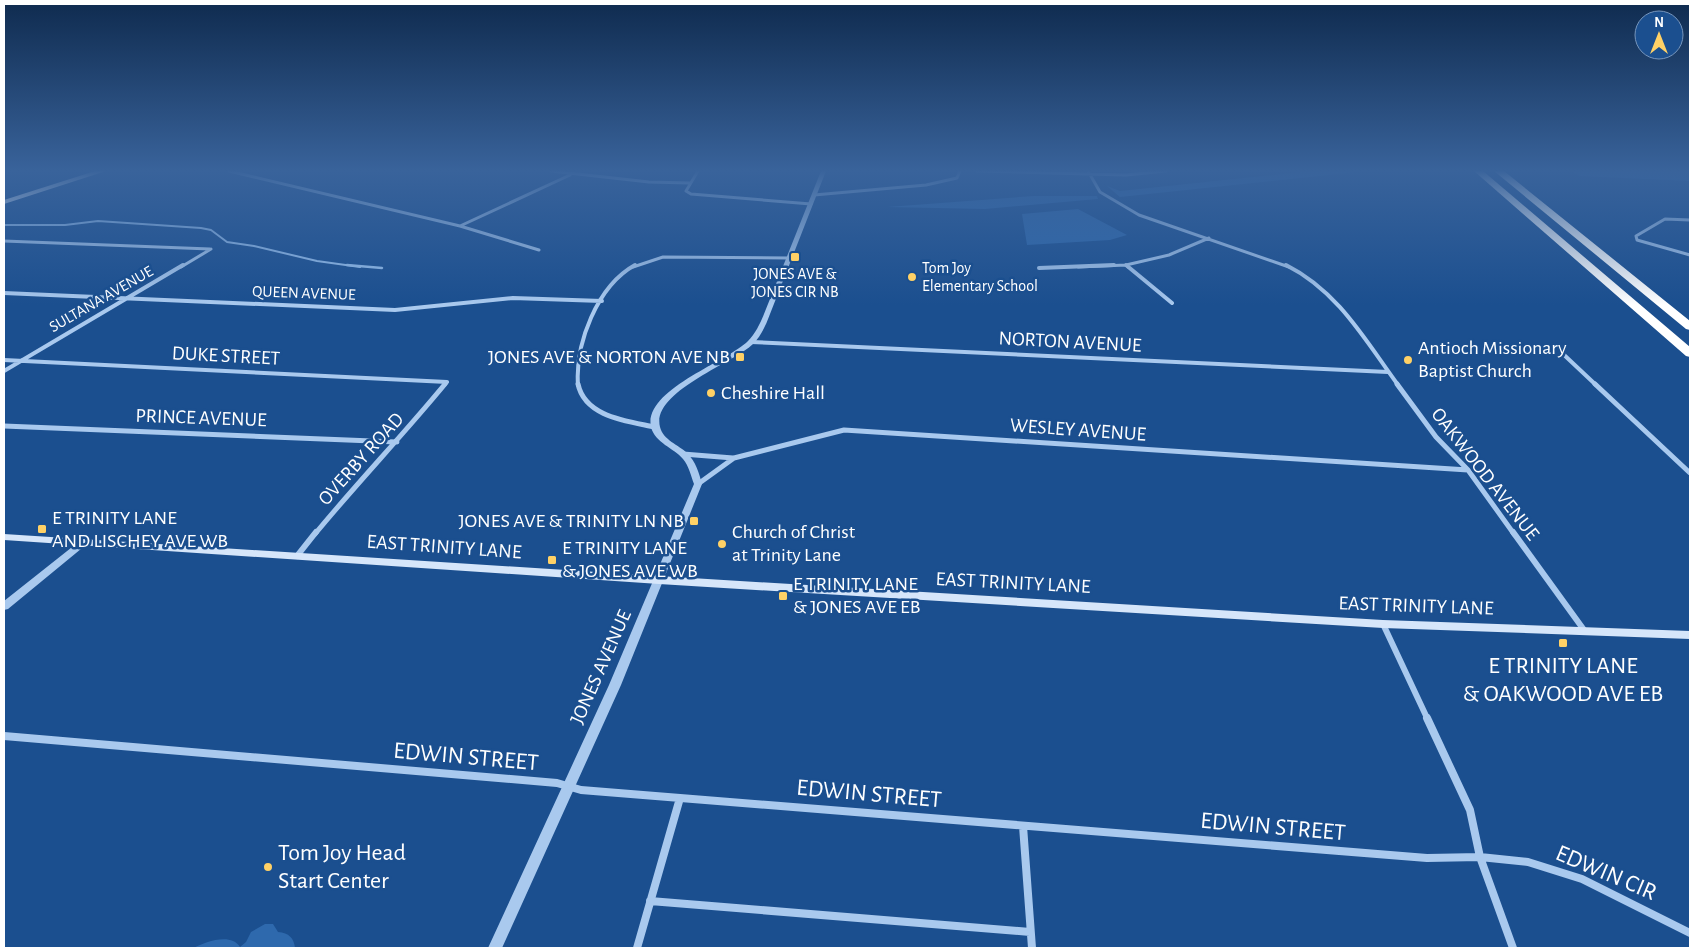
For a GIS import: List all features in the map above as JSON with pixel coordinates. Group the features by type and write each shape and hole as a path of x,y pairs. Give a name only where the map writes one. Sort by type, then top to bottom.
{"highway":[{"path":"1530,215 1690,353"},
{"path":"1553,215 1690,327"}],"main road":[{"name":"EAST TRINITY LANE","path":"4,538 1383,624 1690,635"}],"street":[{"path":"416,215 460,226 539,250"},
{"path":"460,226 483,215"},
{"path":"698,484 693,468 683,454 664,441 655,427 655,419 660,406 676,390 751,342 765,318 806,215"},
{"name":"OAKWOOD AVENUE","path":"1140,215 1279,262 1306,275 1322,288 1338,303 1436,437 1468,470 1584,630"},
{"path":"1690,220 1664,219 1636,236 1637,240 1647,244 1690,255"},
{"path":"1039,268 1126,265 1169,255 1209,238"},
{"name":"SULTANA AVENUE","path":"4,240 211,249 4,371"},
{"path":"655,427 618,419 599,411 583,399 579,388 577,372 589,322 622,274 634,265 648,260 676,256 790,258"},
{"path":"1126,265 1172,303"},
{"name":"QUEEN AVENUE","path":"4,293 395,310 513,298 602,301"},
{"name":"NORTON AVENUE","path":"751,342 1388,372"},
{"path":"1562,353 1690,473"},
{"name":"DUKE STREET","path":"4,360 447,382"},
{"name":"OVERBY ROAD","path":"297,556 344,498 397,442 447,382"},
{"name":"PRINCE AVENUE","path":"4,426 397,442"},
{"name":"WESLEY AVENUE","path":"698,484 734,458 844,430 1468,470"},
{"path":"683,454 734,458"},
{"name":"JONES AVENUE","path":"495,948 660,580 698,484"},
{"path":"4,606 84,542"},
{"path":"1383,624 1470,810 1480,857 1513,948"},
{"name":"EDWIN STREET","path":"4,736 557,783 581,790 1427,858 1480,857"},
{"path":"637,948 680,798"},
{"path":"1023,826 1032,948"},
{"name":"EDWIN CIR","path":"1480,857 1528,862 1582,880 1690,933"},
{"path":"650,901 1030,932"}],"shaded area":[{"path":"1022,215 1090,215 1127,235 1110,240 1027,245"},
{"path":"265,924 273,924 278,932 290,937 295,948 193,948 204,943 224,939 236,942 240,947 246,942 251,932"}],"waterway":[{"path":"4,225 65,225 98,221 201,228 211,230 227,242 254,246 317,261 360,267"},
{"path":"347,265 382,268"}],"place":[{"name":"JONES AVE & JONES CIR NB","path":"795,257"},
{"name":"Tom Joy Elementary School","path":"912,277"},
{"name":"JONES AVE & NORTON AVE NB","path":"740,357"},
{"name":"Antioch Missionary Baptist Church","path":"1408,360"},
{"name":"Cheshire Hall","path":"711,393"},
{"name":"JONES AVE & TRINITY LN NB","path":"694,521"},
{"name":"E TRINITY LANE AND LISCHEY AVE WB","path":"42,529"},
{"name":"Church of Christ at Trinity Lane","path":"722,544"},
{"name":"E TRINITY LANE & JONES AVE WB","path":"552,560"},
{"name":"E TRINITY LANE & JONES AVE EB","path":"783,596"},
{"name":"E TRINITY LANE & OAKWOOD AVE EB","path":"1563,643"},
{"name":"Tom Joy Head Start Center","path":"268,867"}]}
